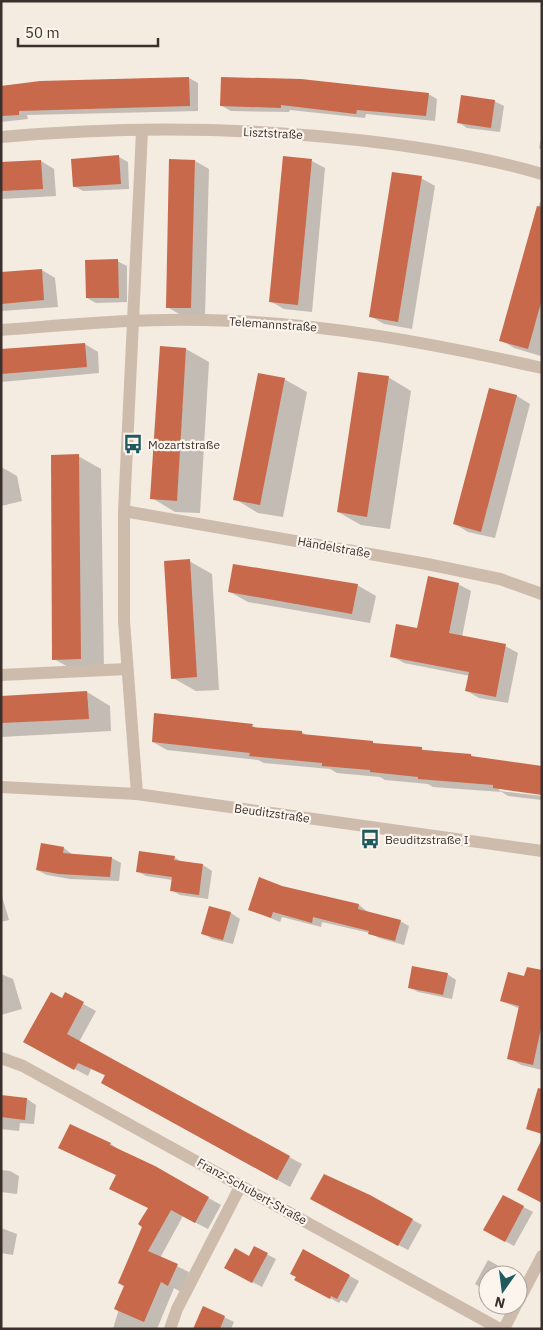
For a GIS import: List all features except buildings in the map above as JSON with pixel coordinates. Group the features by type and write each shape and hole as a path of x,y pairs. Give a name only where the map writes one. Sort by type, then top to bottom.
{"street":[{"name":"Lisztstraße","path":"1,137 142,131 297,133 447,152 542,174"},
{"path":"137,794 124,622 124,511 142,131"},
{"name":"Telemannstraße","path":"1,330 132,320 215,320 350,330 395,336 542,368"},
{"name":"Händelstraße","path":"124,511 427,564 500,579 542,594"},
{"path":"1,675 127,669"},
{"name":"Beuditzstraße","path":"1,786 137,794 542,851"},
{"name":"Franz-Schubert-Straße","path":"1,1058 23,1066 502,1329"},
{"path":"170,1329 176,1309 242,1185"},
{"path":"528,1283 542,1256"},
{"path":"502,1329 510,1315"}],"place":[{"name":"Mozartstraße","path":"133,444"},
{"name":"Beuditzstraße I","path":"370,839"}]}
